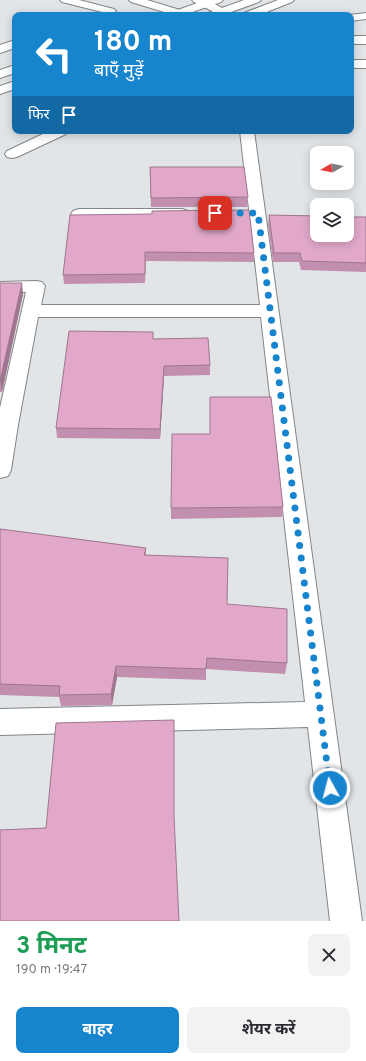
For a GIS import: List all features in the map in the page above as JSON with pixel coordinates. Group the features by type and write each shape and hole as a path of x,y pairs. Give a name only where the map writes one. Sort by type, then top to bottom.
{"main road":[{"path":"66,0 110,11"},
{"path":"107,12 137,0 174,12"},
{"path":"184,12 201,2 216,0"},
{"path":"223,12 255,0"},
{"path":"256,12 288,0"},
{"path":"201,2 215,12"},
{"path":"354,18 366,16"},
{"path":"354,40 366,40"},
{"path":"0,49 12,45"},
{"path":"354,64 366,64"},
{"path":"0,74 12,70"},
{"path":"0,90 12,86"},
{"path":"12,154 55,134"},
{"path":"247,134 250,213 270,311 346,921"},
{"path":"79,214 194,214"},
{"path":"0,287 36,286 7,425 0,470"},
{"path":"30,311 270,311"},
{"path":"0,722 320,714"}],"building":[{"path":"150,167 244,167 248,197 151,198"},
{"path":"249,210 254,253 145,252 145,274 63,275 70,215 152,214 152,211"},
{"path":"269,215 310,216 310,242 354,242 354,217 366,217 366,263 302,261 300,253 274,253"},
{"path":"0,283 22,283 0,381"},
{"path":"69,331 153,332 153,339 208,338 210,365 164,366 160,429 56,428"},
{"path":"210,397 271,397 283,507 171,508 172,434 210,434"},
{"path":"0,529 146,548 144,555 228,558 227,604 287,609 287,663 207,658 206,669 116,666 111,694 59,695 60,686 0,684"},
{"path":"174,720 174,816 179,921 0,921 0,830 46,828 56,723"}],"route":[{"path":"215,213 258,213 330,788"}]}
